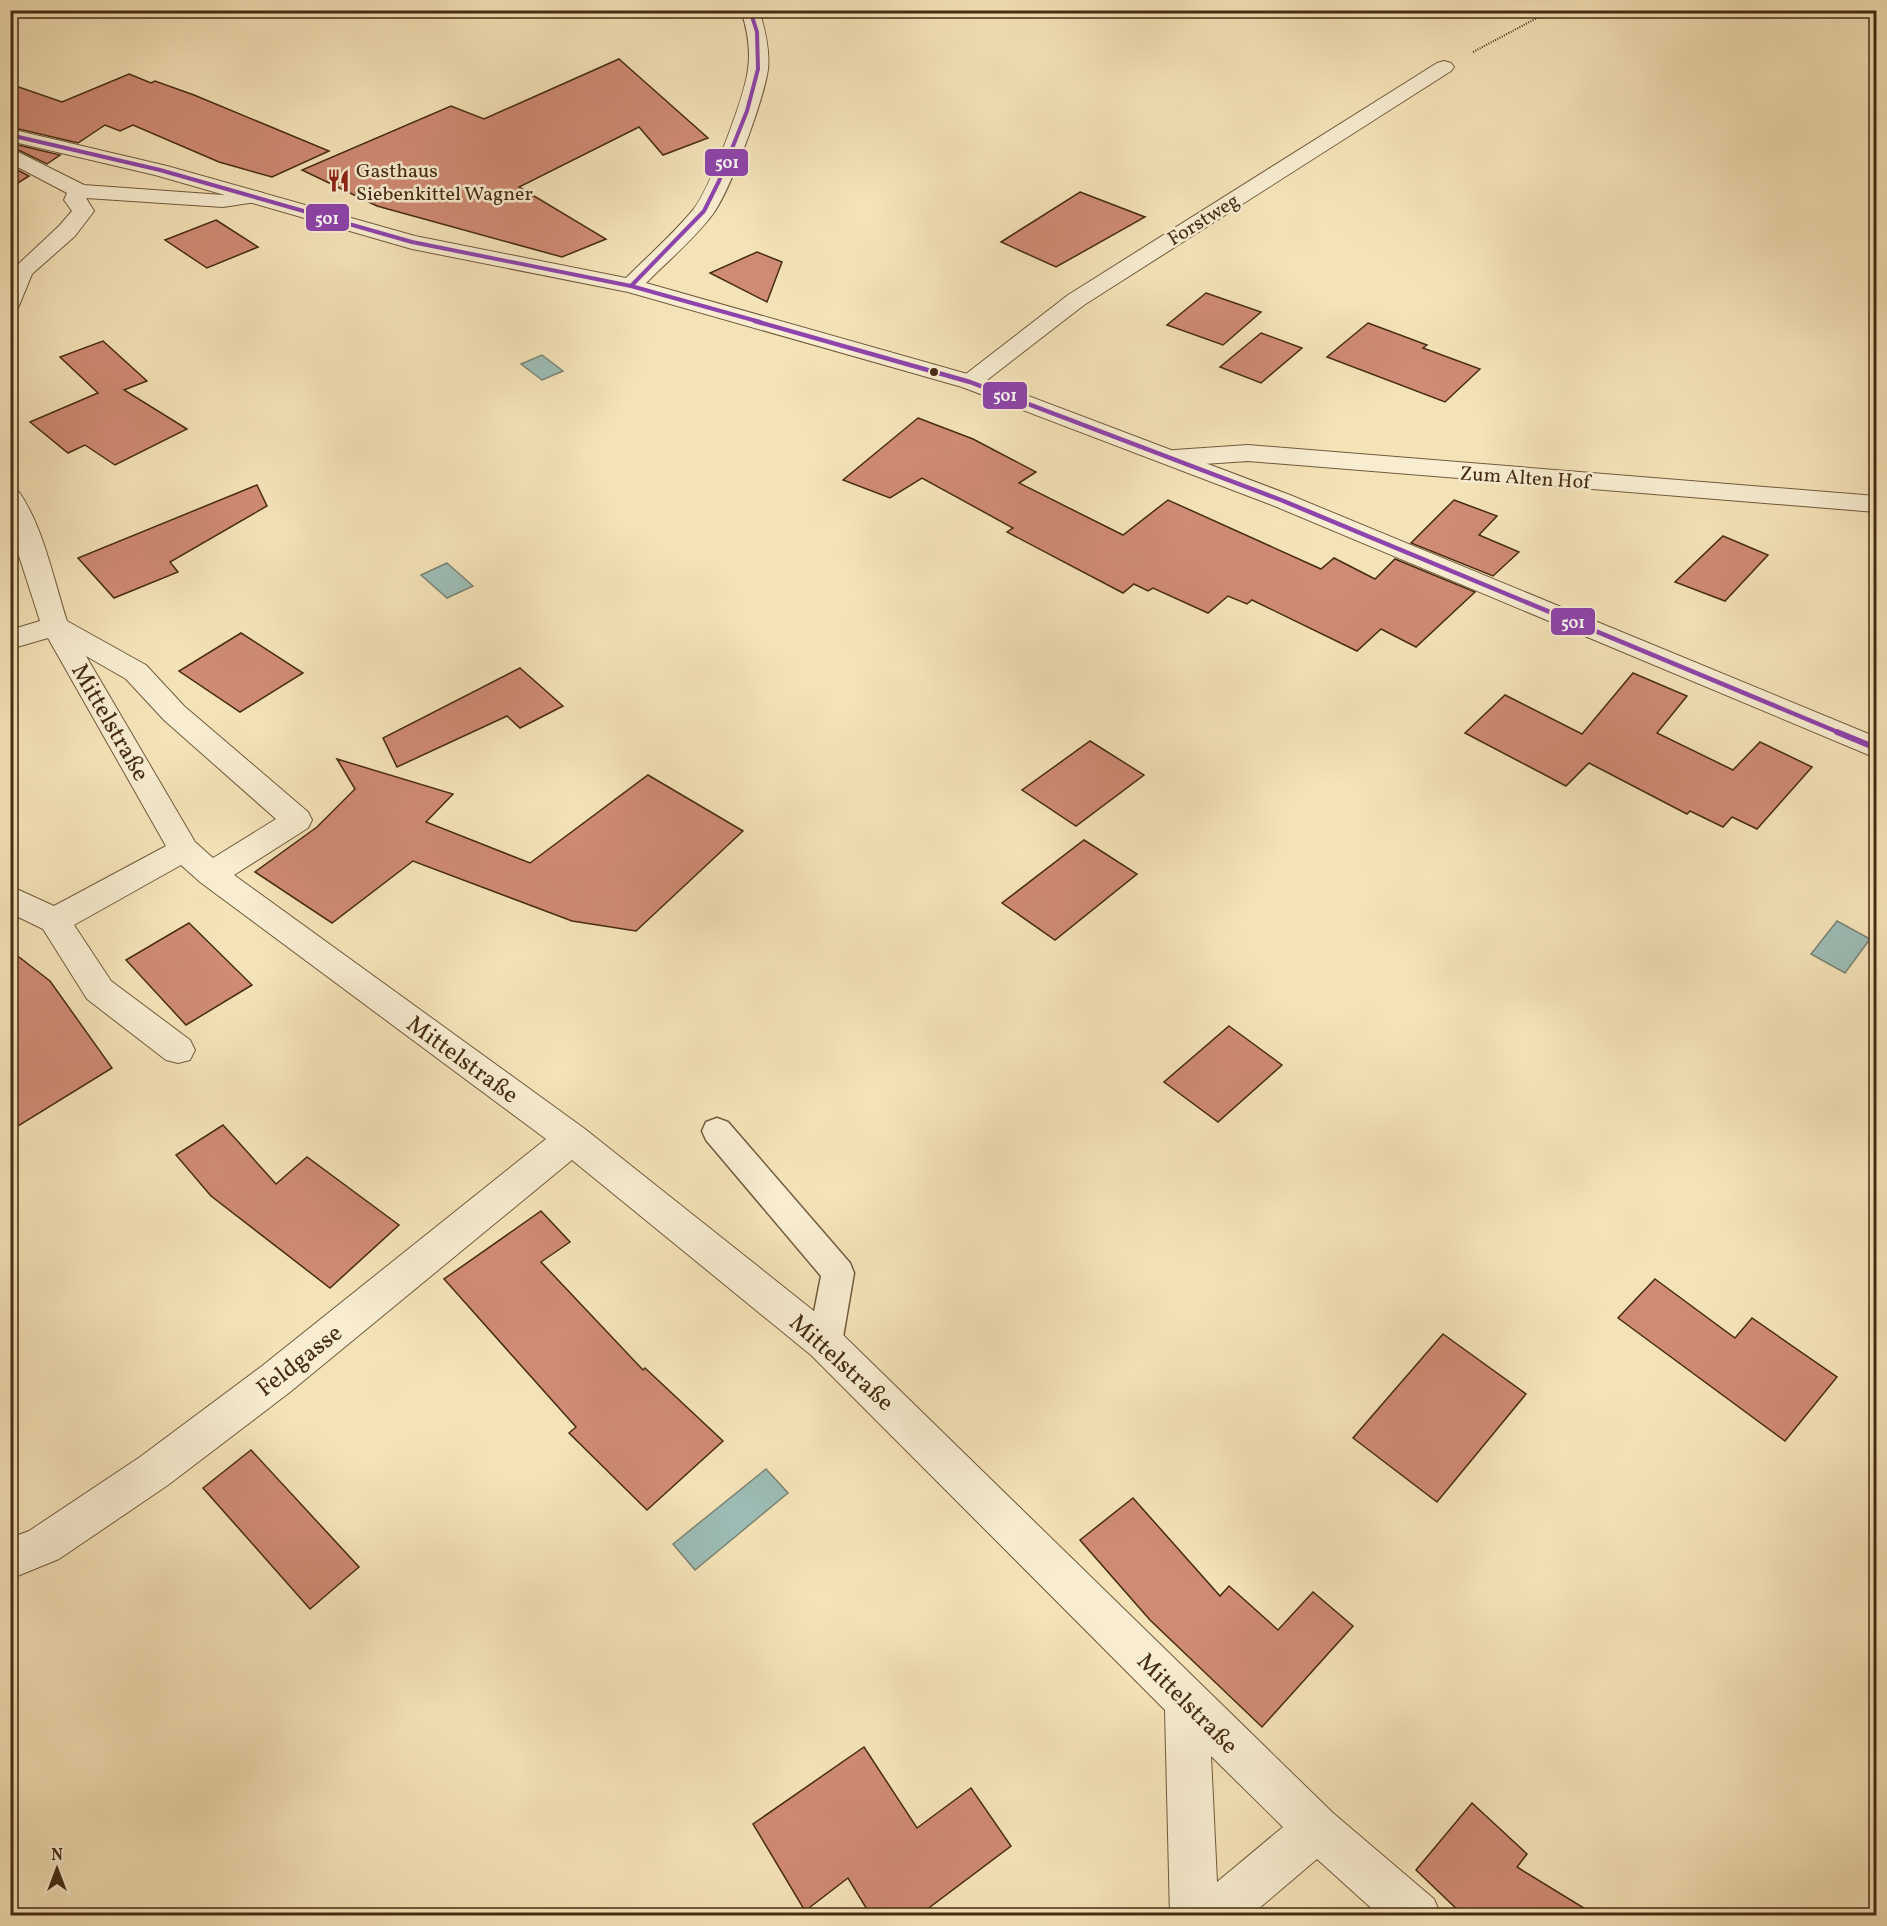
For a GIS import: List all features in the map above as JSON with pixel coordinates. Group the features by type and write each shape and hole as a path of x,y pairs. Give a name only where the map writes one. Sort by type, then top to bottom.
{"street":[{"path":"631,286 704,211 719,181 747,111 758,69 757,32 750,10"},
{"name":"Forstweg","path":"970,382 1076,300 1444,68"},
{"path":"10,135 160,170 412,242 631,286 970,382 1292,505 1876,748"},
{"path":"10,154 79,191 107,195 223,201 256,196"},
{"path":"10,303 22,271 67,231 83,211 75,200 79,191"},
{"name":"Zum Alten Hof","path":"1174,458 1248,453 1876,504"},
{"name":"Mittelstraße","path":"10,497 25,531 56,626 184,850 211,874 572,1138 825,1343 1317,1829 1417,1916"},
{"path":"10,640 56,626"},
{"name":"Mittelstraße","path":"56,626 136,672 174,713 297,820 211,874"},
{"path":"54,921 184,850"},
{"path":"10,898 54,921 99,990 178,1050"},
{"name":"Feldgasse","path":"10,1559 44,1545 154,1471 248,1400 572,1138"},
{"path":"1187,1702 1194,1916"},
{"path":"1212,1916 1317,1829"}],"lane":[{"path":"717,1131 838,1273 825,1343"}],"path":[{"path":"1444,68 1552,10"}],"water":[{"path":"542,355 563,371 542,380 521,364"},
{"path":"447,563 473,586 447,598 421,575"},
{"path":"1837,921 1870,939 1845,973 1811,954"},
{"path":"766,1469 788,1493 695,1570 673,1544"}],"building":[{"path":"619,59 708,138 663,155 639,127 519,187 606,239 562,257 377,206 302,170 451,106 484,119"},
{"path":"129,74 151,83 155,81 194,95 329,151 272,177 219,162 133,125 120,131 105,125 78,143 10,127 10,84 62,102"},
{"path":"10,143 60,155 47,164 10,146"},
{"path":"10,166 29,176 10,188"},
{"path":"1080,192 1145,217 1056,267 1001,242"},
{"path":"216,220 258,247 207,268 165,240"},
{"path":"757,252 782,262 767,302 710,273"},
{"path":"1206,293 1261,312 1223,345 1167,325"},
{"path":"1368,323 1427,345 1423,348 1480,369 1445,402 1327,357"},
{"path":"1261,333 1302,348 1261,383 1220,367"},
{"path":"103,341 147,381 124,390 187,429 115,465 85,445 68,453 30,422 98,393 60,357"},
{"path":"918,418 973,439 1036,472 1019,483 1123,535 1168,500 1321,569 1334,558 1375,579 1395,559 1475,592 1416,647 1381,629 1357,651 1252,600 1247,604 1228,596 1208,613 1153,588 1148,591 1134,584 1123,593 1007,532 1013,528 922,478 890,498 843,480"},
{"path":"257,485 267,506 170,562 178,572 114,598 78,558"},
{"path":"1454,500 1497,516 1479,535 1519,552 1493,576 1411,543"},
{"path":"1723,536 1768,555 1725,601 1675,582"},
{"path":"241,633 303,673 240,712 179,671"},
{"path":"520,668 563,706 520,728 507,716 397,767 383,738"},
{"path":"1633,673 1687,696 1657,733 1733,770 1760,742 1812,767 1757,829 1732,817 1723,827 1690,811 1687,814 1589,763 1566,786 1465,733 1505,695 1582,734"},
{"path":"1090,741 1144,775 1076,826 1022,790"},
{"path":"337,759 453,794 426,822 530,863 648,775 743,831 636,931 572,921 413,861 332,923 255,872 317,827 355,789"},
{"path":"1084,840 1137,874 1055,940 1002,903"},
{"path":"189,923 252,985 186,1025 126,960"},
{"path":"10,950 50,981 112,1068 10,1131"},
{"path":"1229,1026 1282,1065 1218,1122 1164,1082"},
{"path":"223,1125 276,1184 307,1157 399,1225 330,1288 211,1196 176,1155"},
{"path":"541,1211 570,1242 541,1262 643,1370 645,1368 723,1441 647,1510 569,1433 576,1427 444,1279"},
{"path":"1655,1279 1735,1338 1752,1318 1837,1377 1785,1441 1618,1318"},
{"path":"1443,1334 1526,1394 1437,1502 1353,1438"},
{"path":"251,1450 359,1567 310,1609 203,1488"},
{"path":"1133,1498 1220,1596 1229,1586 1278,1630 1313,1592 1353,1626 1262,1727 1150,1620 1080,1540"},
{"path":"864,1747 917,1828 971,1788 1011,1846 918,1916 871,1916 848,1878 805,1911 753,1824"},
{"path":"1472,1803 1527,1854 1517,1867 1597,1916 1464,1916 1416,1870"}],"transit line":[{"name":"501","path":"631,286 704,211 719,181 747,111 758,69 757,32 750,10"},
{"name":"501","path":"10,135 160,170 412,242 631,286 970,382 1281,500 1876,748"}],"place":[{"name":"Gasthaus Siebenkittel Wagner","path":"338,181"}]}
